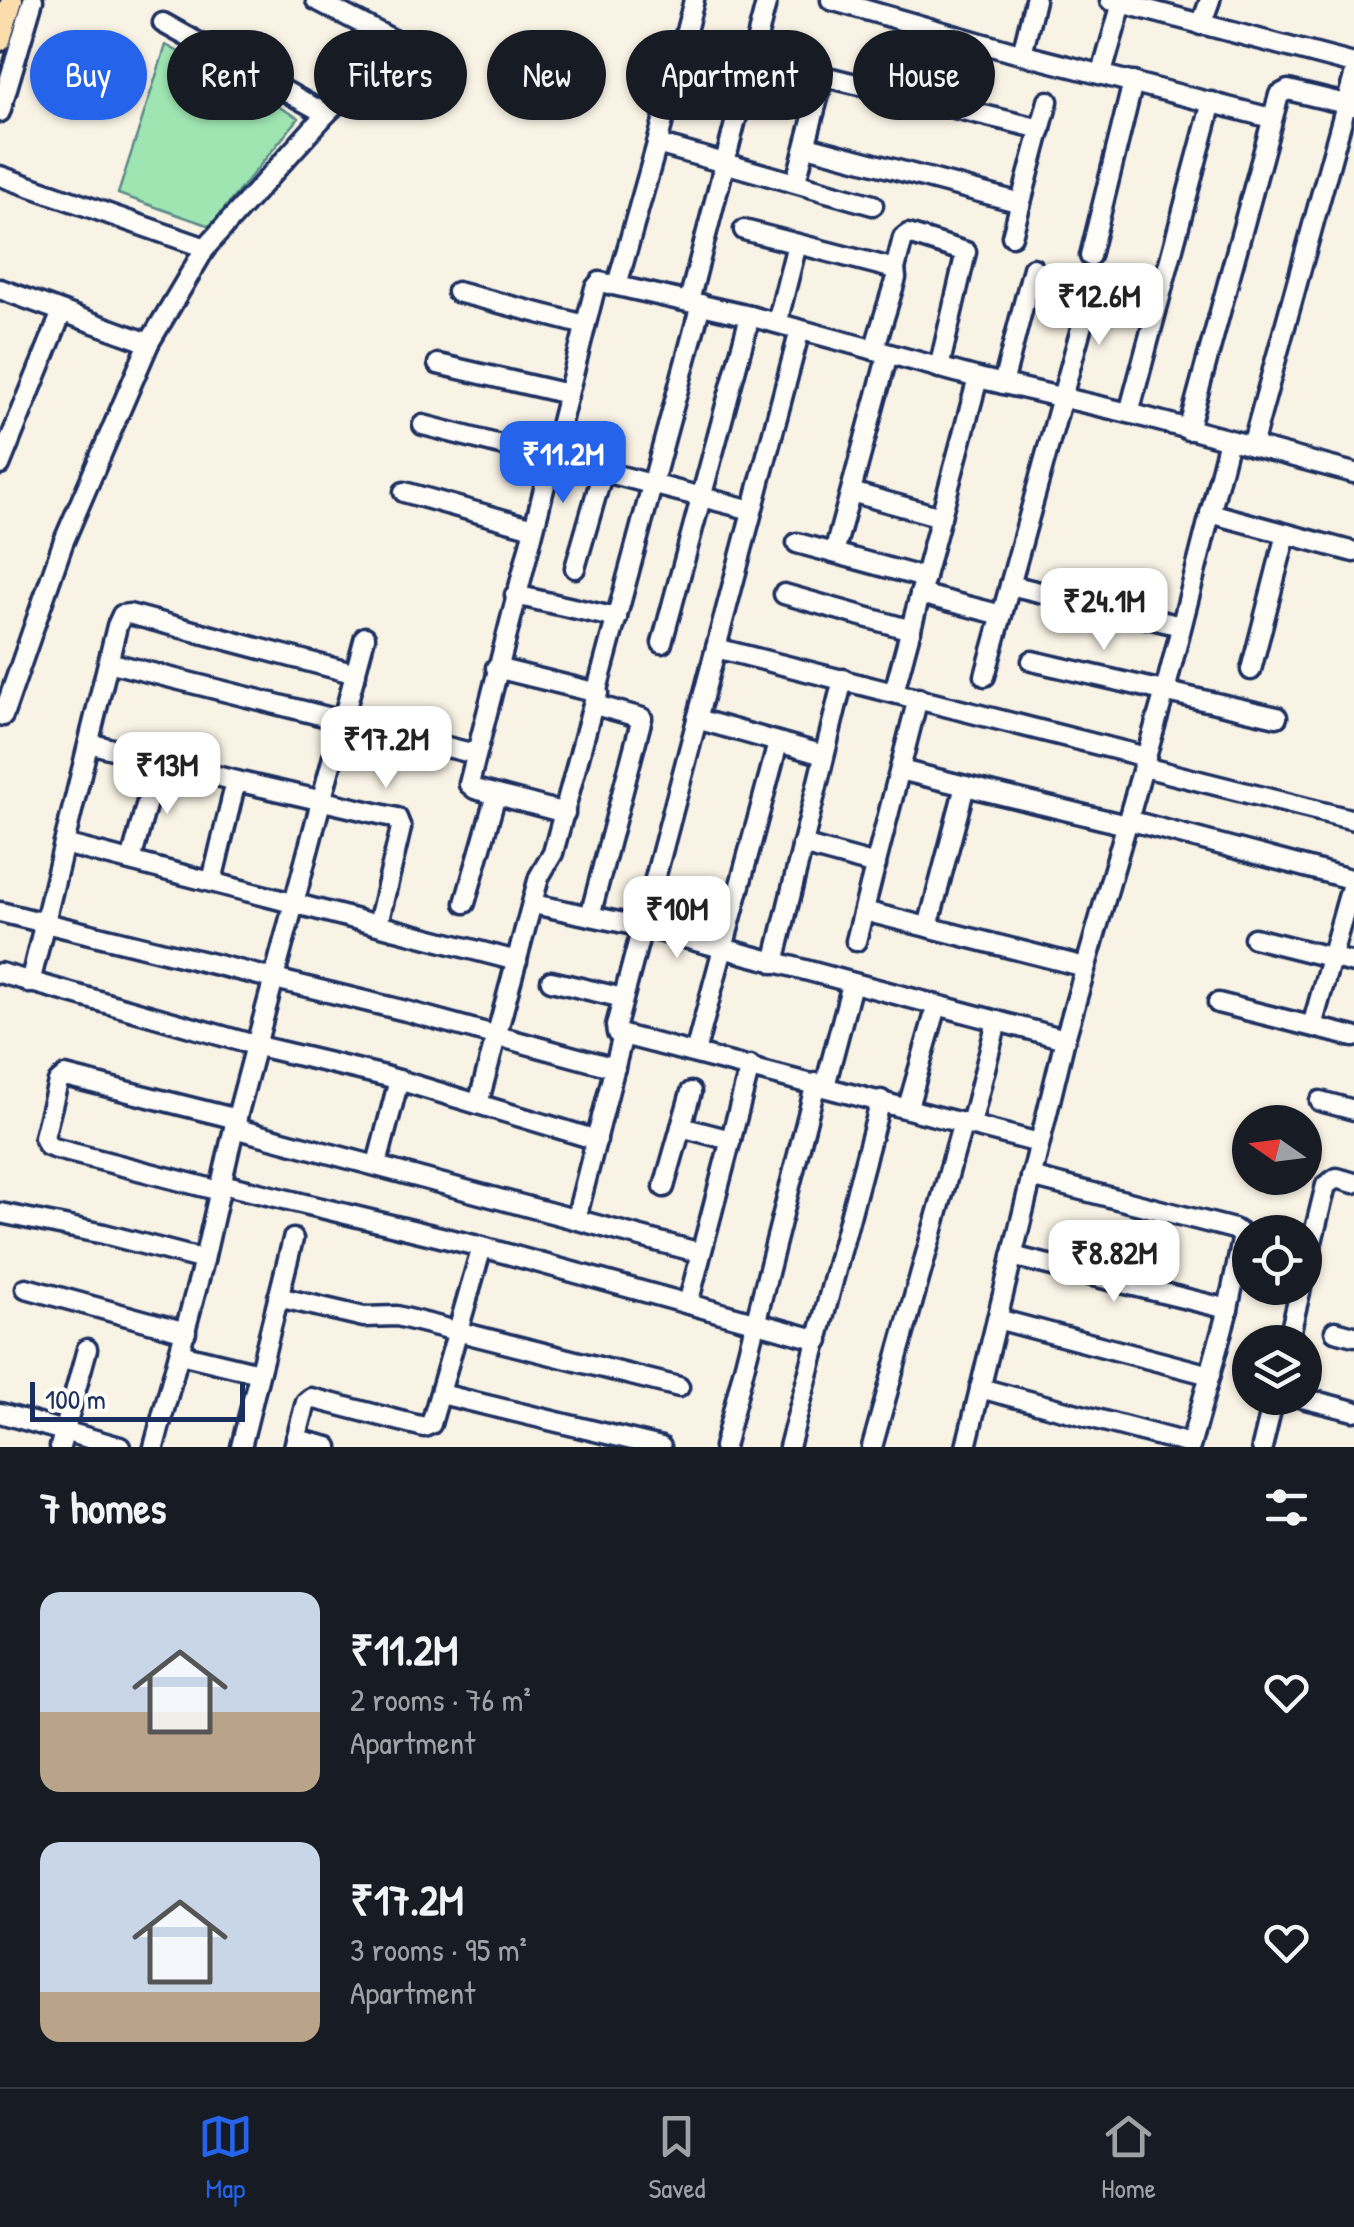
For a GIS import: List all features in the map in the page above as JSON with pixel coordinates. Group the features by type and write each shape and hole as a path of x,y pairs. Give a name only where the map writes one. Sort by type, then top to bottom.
{"main road":[{"path":"0,40 12,0"}],"street":[{"path":"0,112 33,0"},
{"path":"316,0 373,30"},
{"path":"617,284 694,0"},
{"path":"478,1104 539,877 550,860 596,699 652,484 767,0"},
{"path":"831,0 1271,118"},
{"path":"1022,54 1036,0"},
{"path":"1201,26 1210,0"},
{"path":"1102,73 1116,1 1354,64"},
{"path":"162,23 314,107"},
{"path":"796,181 822,83 830,76 1040,128"},
{"path":"1252,446 1351,105 1354,76"},
{"path":"1090,256 1134,82"},
{"path":"1188,430 1271,118 1284,90 1351,105"},
{"path":"1012,236 1048,101"},
{"path":"1128,413 1212,102"},
{"path":"1,719 63,543 149,343 206,248 321,120"},
{"path":"658,144 873,205"},
{"path":"807,146 1021,204"},
{"path":"0,176 206,248"},
{"path":"744,230 895,269"},
{"path":"834,553 851,492 895,269 903,238 908,234 962,248 966,254 939,368"},
{"path":"777,323 798,244"},
{"path":"1004,384 1032,268"},
{"path":"565,812 469,784 596,284 617,284 695,302 1354,473"},
{"path":"984,676 1093,285"},
{"path":"0,290 149,343"},
{"path":"458,292 585,326"},
{"path":"0,465 62,312"},
{"path":"662,643 750,316"},
{"path":"800,330 617,1033 1039,1142"},
{"path":"438,364 568,394"},
{"path":"894,692 978,378"},
{"path":"423,425 752,510"},
{"path":"966,1447 1065,1040 1165,691 1229,440"},
{"path":"574,568 603,471"},
{"path":"404,492 532,528"},
{"path":"851,492 941,517"},
{"path":"1210,513 1354,552"},
{"path":"1252,670 1286,534"},
{"path":"797,543 1002,615"},
{"path":"1010,585 1181,626"},
{"path":"784,594 910,630"},
{"path":"515,595 616,618"},
{"path":"30,982 119,620 128,614 356,674"},
{"path":"154,1447 186,1332 235,1124 365,637"},
{"path":"716,648 918,698 1354,820"},
{"path":"1032,661 1277,717"},
{"path":"108,662 475,754"},
{"path":"496,668 596,699 642,718 590,916"},
{"path":"774,963 843,680"},
{"path":"856,940 918,698"},
{"path":"698,719 824,755"},
{"path":"88,742 400,820 378,924"},
{"path":"695,1053 778,743"},
{"path":"131,860 158,761"},
{"path":"900,770 1127,822 1353,880 1312,1026"},
{"path":"212,881 236,782"},
{"path":"928,927 964,786"},
{"path":"464,904 496,794"},
{"path":"64,844 517,962"},
{"path":"802,845 876,865"},
{"path":"532,904 643,928 1065,1040"},
{"path":"864,910 1085,966"},
{"path":"0,912 615,1068"},
{"path":"1254,938 1354,962"},
{"path":"0,973 258,1046 398,1080 596,1140"},
{"path":"551,980 624,998"},
{"path":"724,1447 755,1322 852,984"},
{"path":"1218,1003 1354,1036"},
{"path":"908,1108 937,1006"},
{"path":"872,1447 997,1021"},
{"path":"576,1219 623,1035"},
{"path":"688,1304 750,1066"},
{"path":"701,1253 65,1076 58,1082 44,1137 53,1148 482,1248 818,1340"},
{"path":"377,1164 398,1080"},
{"path":"664,1188 691,1092"},
{"path":"789,1447 880,1100"},
{"path":"1320,1101 1354,1110"},
{"path":"681,1127 731,1140"},
{"path":"980,1388 1190,1446 1228,1308 1244,1240 1240,1231 1031,1177"},
{"path":"1318,1215 1326,1184 1336,1178 1354,1183"},
{"path":"0,1213 204,1260"},
{"path":"241,1447 293,1239"},
{"path":"328,1447 295,1443 306,1402 311,1398 424,1426 432,1424 482,1248"},
{"path":"1012,1256 1228,1308"},
{"path":"26,1288 186,1332"},
{"path":"278,1296 364,1317 397,1316 679,1388"},
{"path":"997,1319 1210,1375"},
{"path":"1335,1331 1354,1336"},
{"path":"62,1440 88,1348"},
{"path":"180,1354 260,1372"},
{"path":"441,1394 661,1447"},
{"path":"1322,1403 1354,1411"},
{"path":"0,1413 62,1440 120,1447"},
{"path":"1262,1447 1270,1415"},
{"path":"418,1447 424,1426"}],"green space":[{"path":"166,45 167,120 299,118 210,226 118,194 142,120 147,120 147,104"}]}
